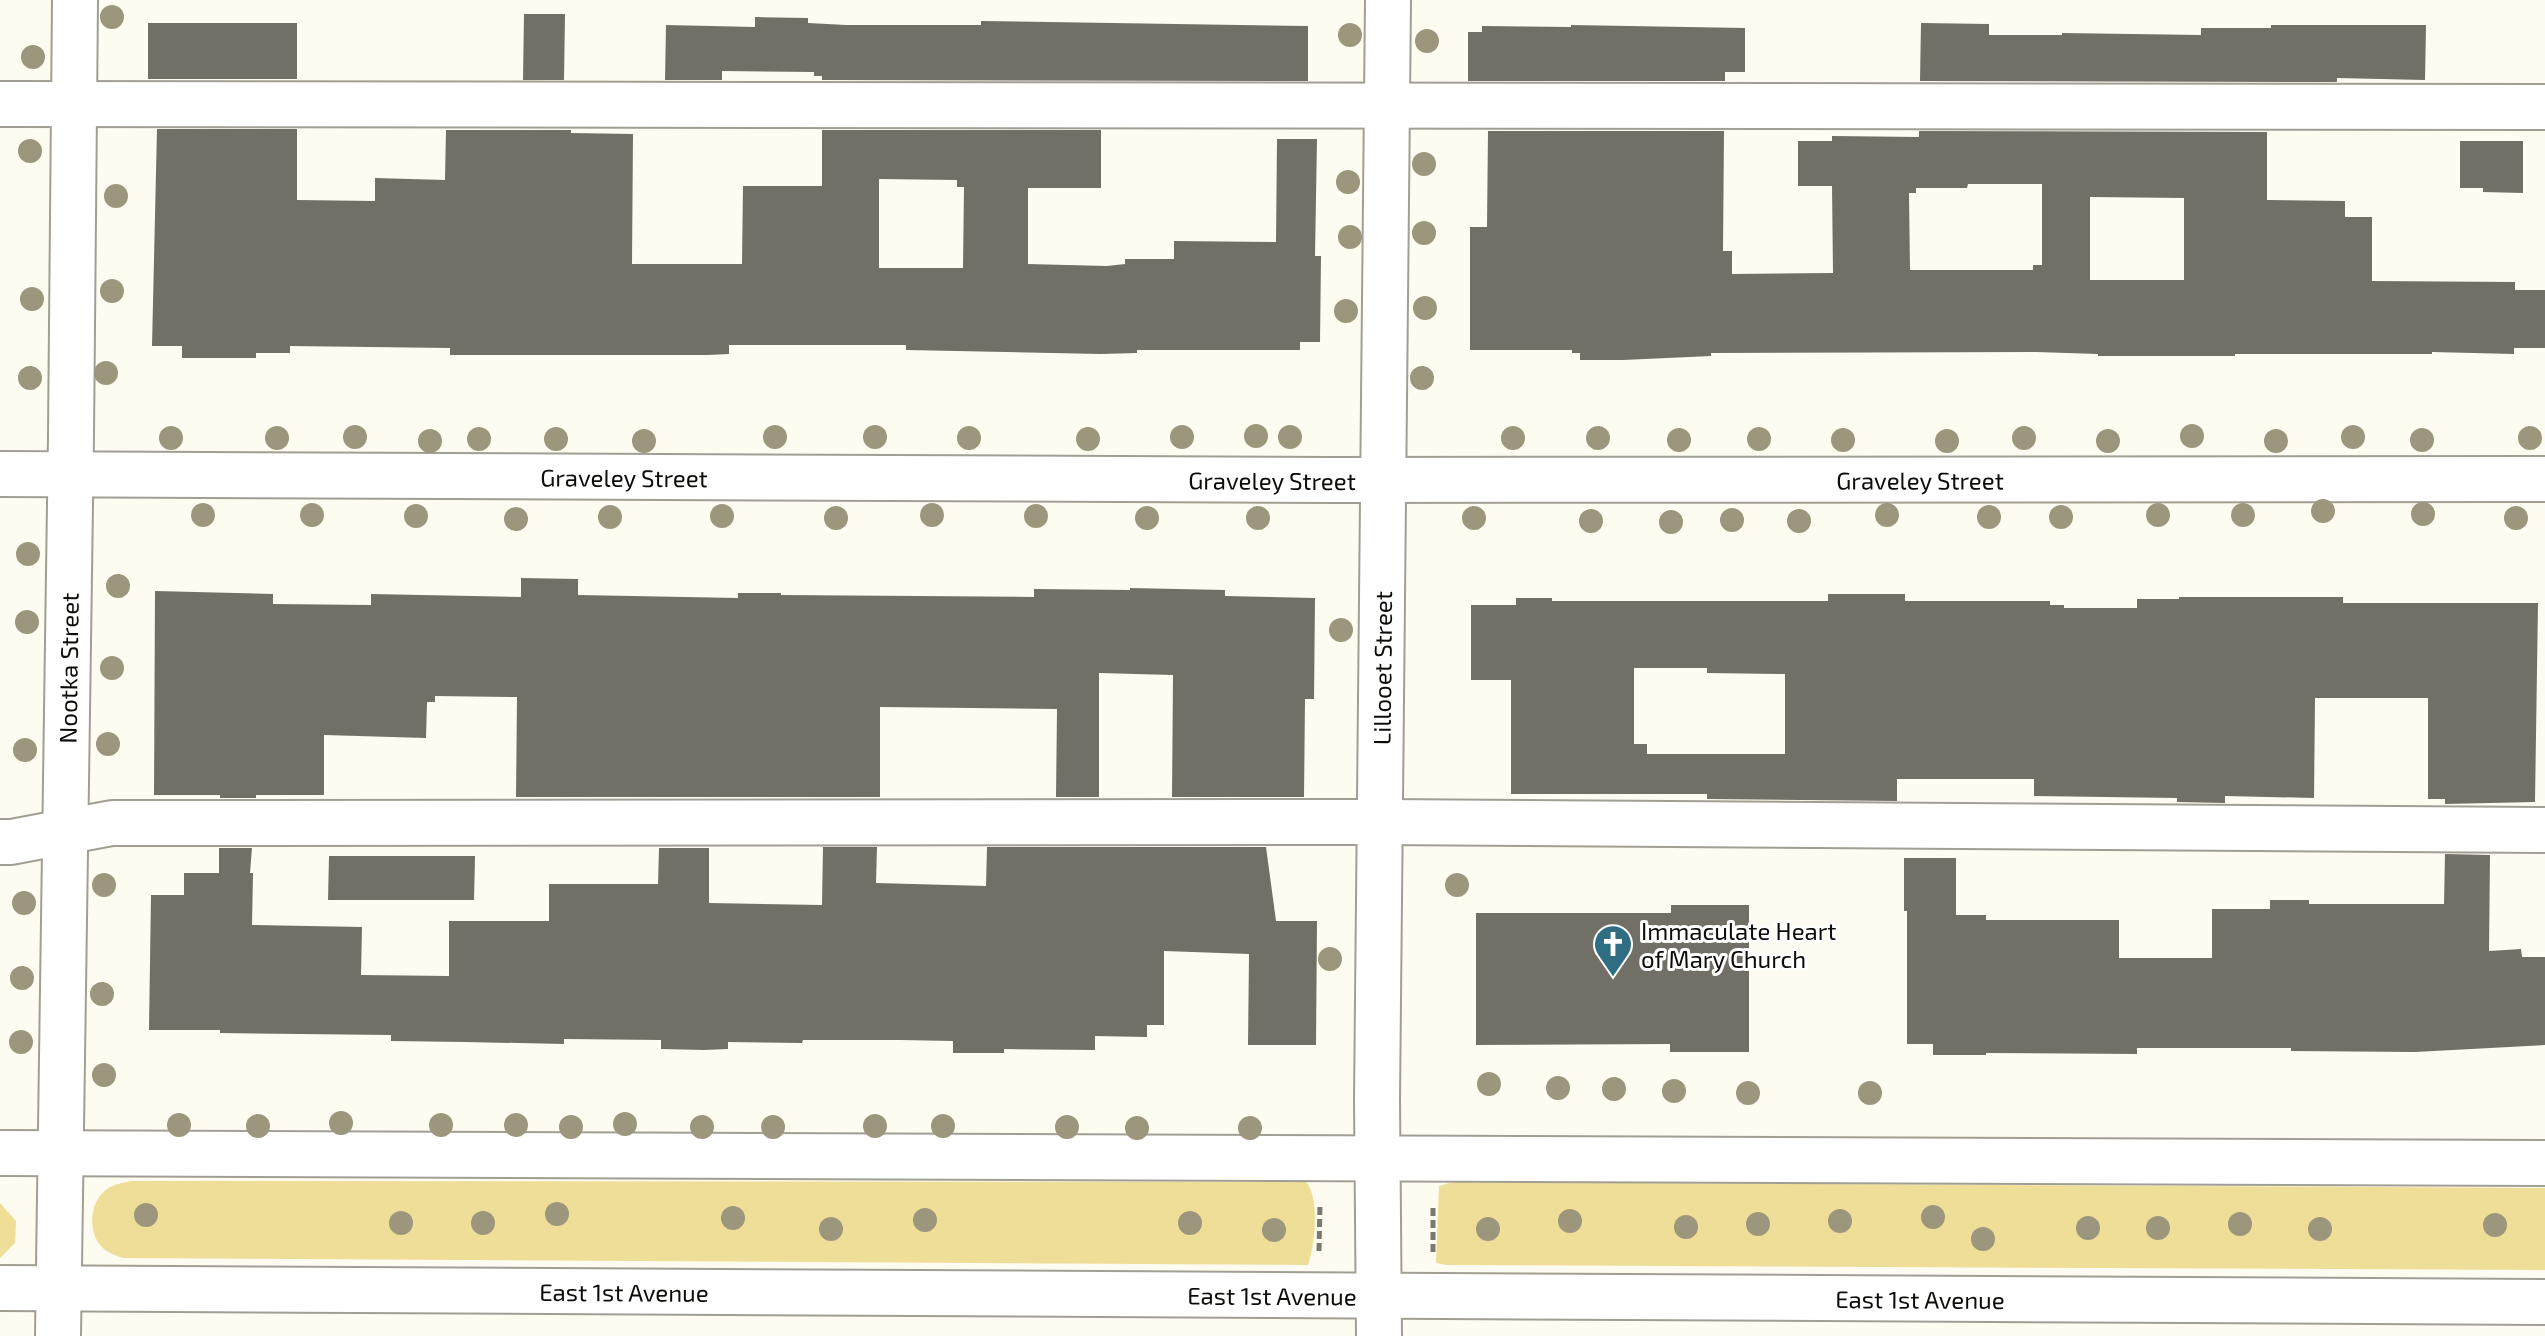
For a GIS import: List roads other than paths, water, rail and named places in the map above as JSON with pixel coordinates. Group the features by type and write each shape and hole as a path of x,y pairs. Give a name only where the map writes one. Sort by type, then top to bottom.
{"street":[{"name":"Nootka Street","path":"58,1336 75,0"},
{"name":"Lillooet Street","path":"1380,1316 1377,1100 1388,0"},
{"path":"0,104 2545,107"},
{"name":"Graveley Street","path":"0,474 1384,480 2545,479"},
{"path":"0,842 112,823 1380,822 2545,830"},
{"path":"0,1153 2545,1163"},
{"name":"East 1st Avenue","path":"0,1288 1380,1316 2545,1302"}],"place":[{"name":"Immaculate Heart of Mary Church","path":"1613,978"}]}
